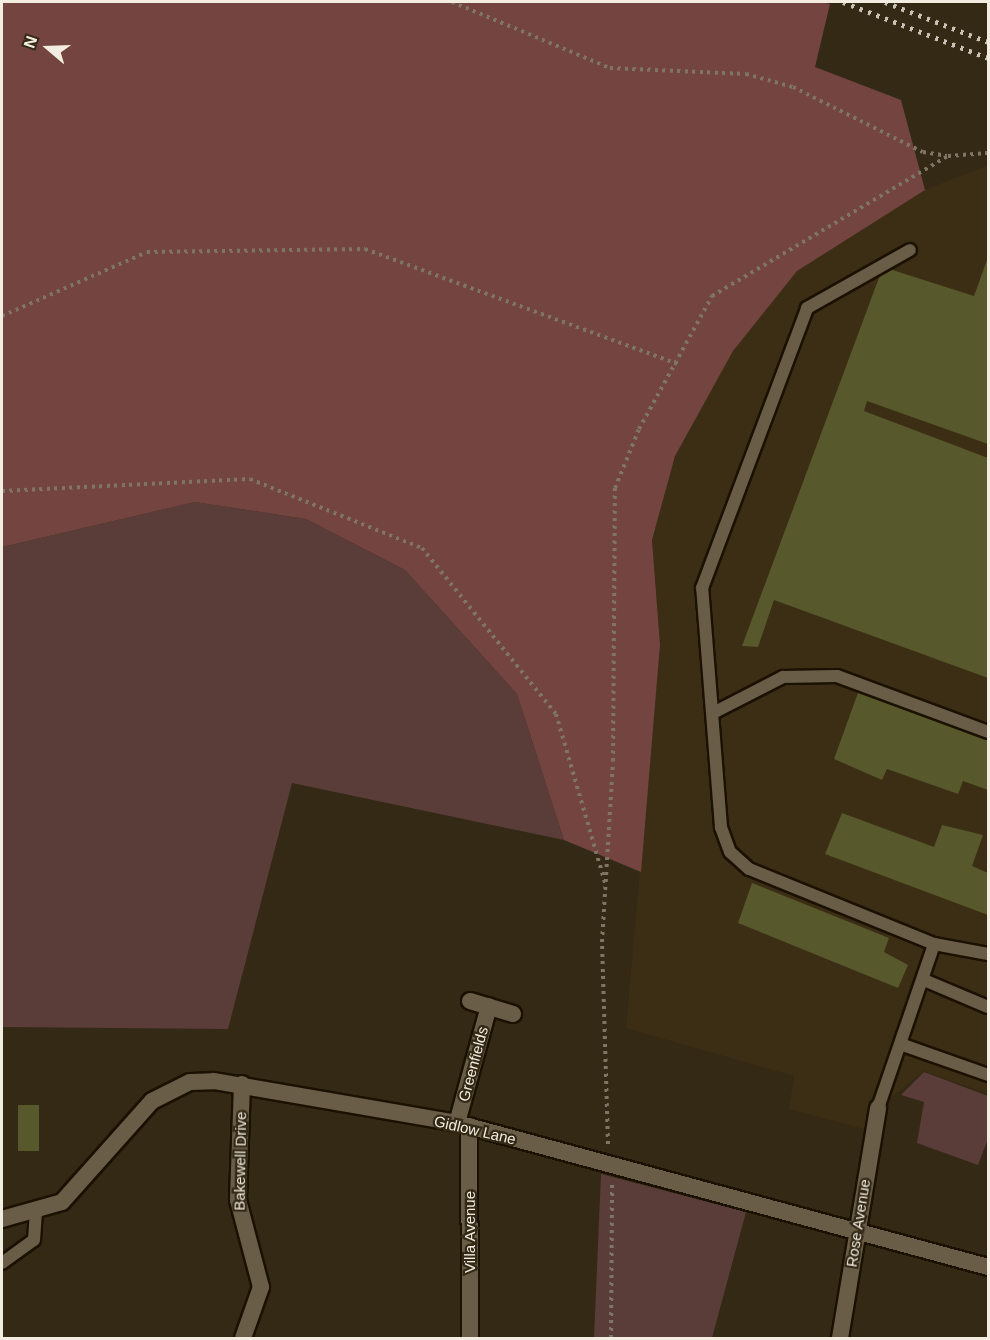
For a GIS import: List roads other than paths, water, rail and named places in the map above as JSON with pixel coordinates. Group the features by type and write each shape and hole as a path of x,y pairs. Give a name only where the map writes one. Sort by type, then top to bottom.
{"street":[{"path":"470,1000 513,1014"},
{"name":"Greenfields","path":"463,1124 489,1006"},
{"name":"Gidlow Lane","path":"2,1219 36,1214 81,1187 152,1101 168,1091 190,1082 242,1084 353,1109 463,1124 612,1167 988,1267"},
{"name":"Bakewell Drive","path":"242,1084 238,1200 261,1287 243,1338"},
{"name":"Rose Avenue","path":"840,1338 878,1108"},
{"name":"Villa Avenue","path":"463,1124 470,1338"}],"lane":[{"path":"910,250 807,308 702,588 721,827 730,852 748,869 934,944 988,954"},
{"path":"713,713 783,677 837,676 988,732"},
{"path":"878,1108 903,1045 934,944"},
{"path":"924,980 988,1007"},
{"path":"903,1045 988,1075"},
{"path":"2,1263 34,1240 36,1214"}],"railway":[{"path":"843,2 988,58"},
{"path":"885,2 988,42"}]}
